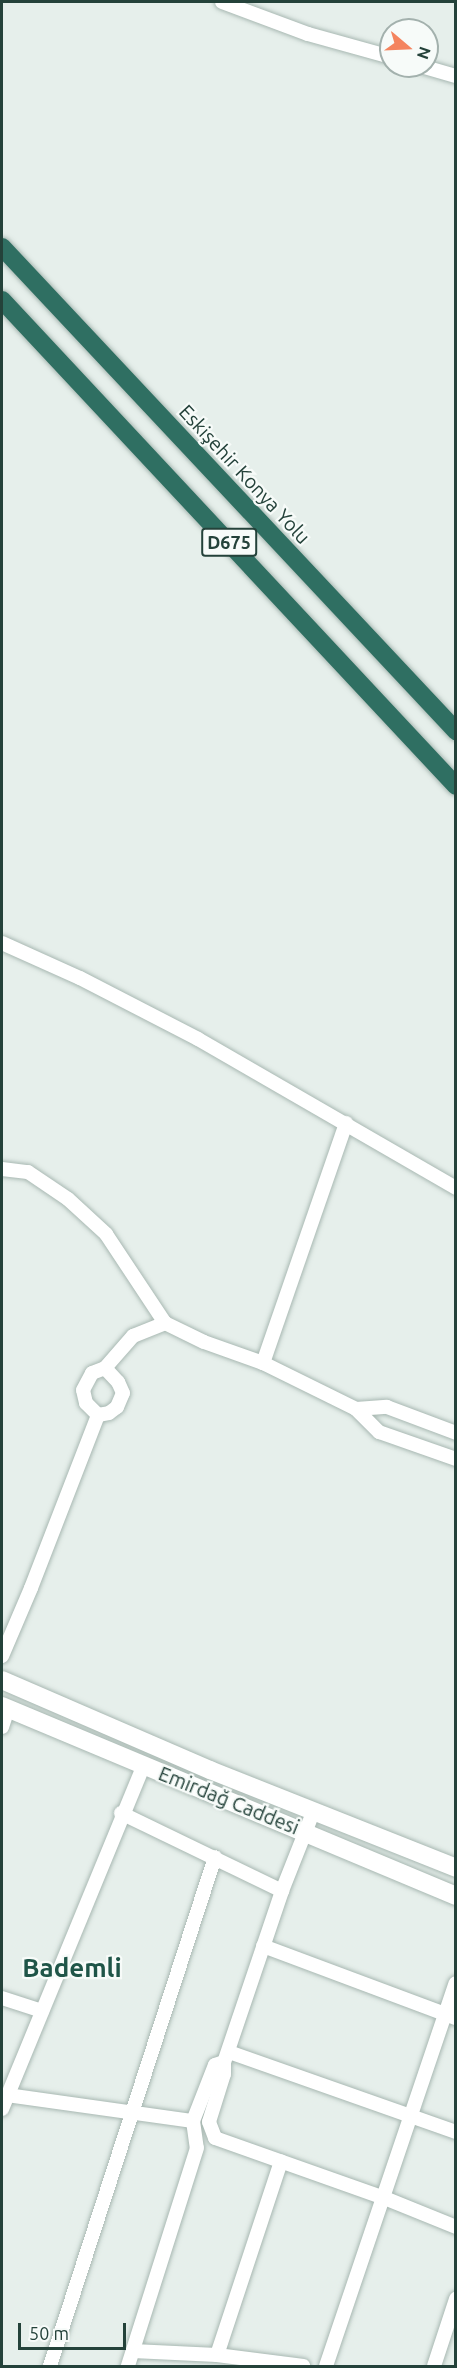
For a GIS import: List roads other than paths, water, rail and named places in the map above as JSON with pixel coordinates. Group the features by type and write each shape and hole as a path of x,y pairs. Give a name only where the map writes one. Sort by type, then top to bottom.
{"highway":[{"name":"Eskişehir Konya Yolu","path":"2,247 456,731"},
{"name":"D675","path":"2,300 456,786"}],"main road":[{"name":"Emirdağ Caddesi","path":"2,1680 210,1770 456,1868"},
{"name":"Emirdağ Caddesi","path":"5,1707 456,1896"}],"street":[{"path":"222,2 309,34 379,54"},
{"path":"439,71 456,76"},
{"path":"2,943 80,978 178,1029 346,1123 456,1188"},
{"path":"263,1363 346,1123"},
{"path":"2,1169 28,1172 68,1199 106,1234 165,1323 204,1342 263,1363 356,1409 379,1432 456,1459"},
{"path":"98,1415 86,1403 83,1390 92,1373 105,1368 133,1336 165,1323"},
{"path":"98,1415 109,1413 117,1407 123,1393 118,1382 105,1368"},
{"path":"356,1409 387,1407 456,1433"},
{"path":"2,1656 98,1415"},
{"path":"2,1726 5,1707"},
{"path":"2,2109 121,1813 144,1765"},
{"path":"314,1810 304,1831 263,1946 226,2057 224,2074 209,2122 215,2138 382,2197 456,2227"},
{"path":"121,1813 282,1891"},
{"path":"50,2367 215,1857"},
{"path":"263,1946 451,2016"},
{"path":"326,2367 411,2115 451,2016 456,1983"},
{"path":"2,1998 42,2011"},
{"path":"226,2057 411,2115 456,2132"},
{"path":"128,2367 197,2148 193,2121 215,2065 226,2057"},
{"path":"7,2095 193,2121"},
{"path":"217,2355 281,2161"},
{"path":"434,2367 456,2299"},
{"path":"133,2350 217,2355 303,2367"}],"district":[{"name":"Bademli","path":"72,1968"}]}
